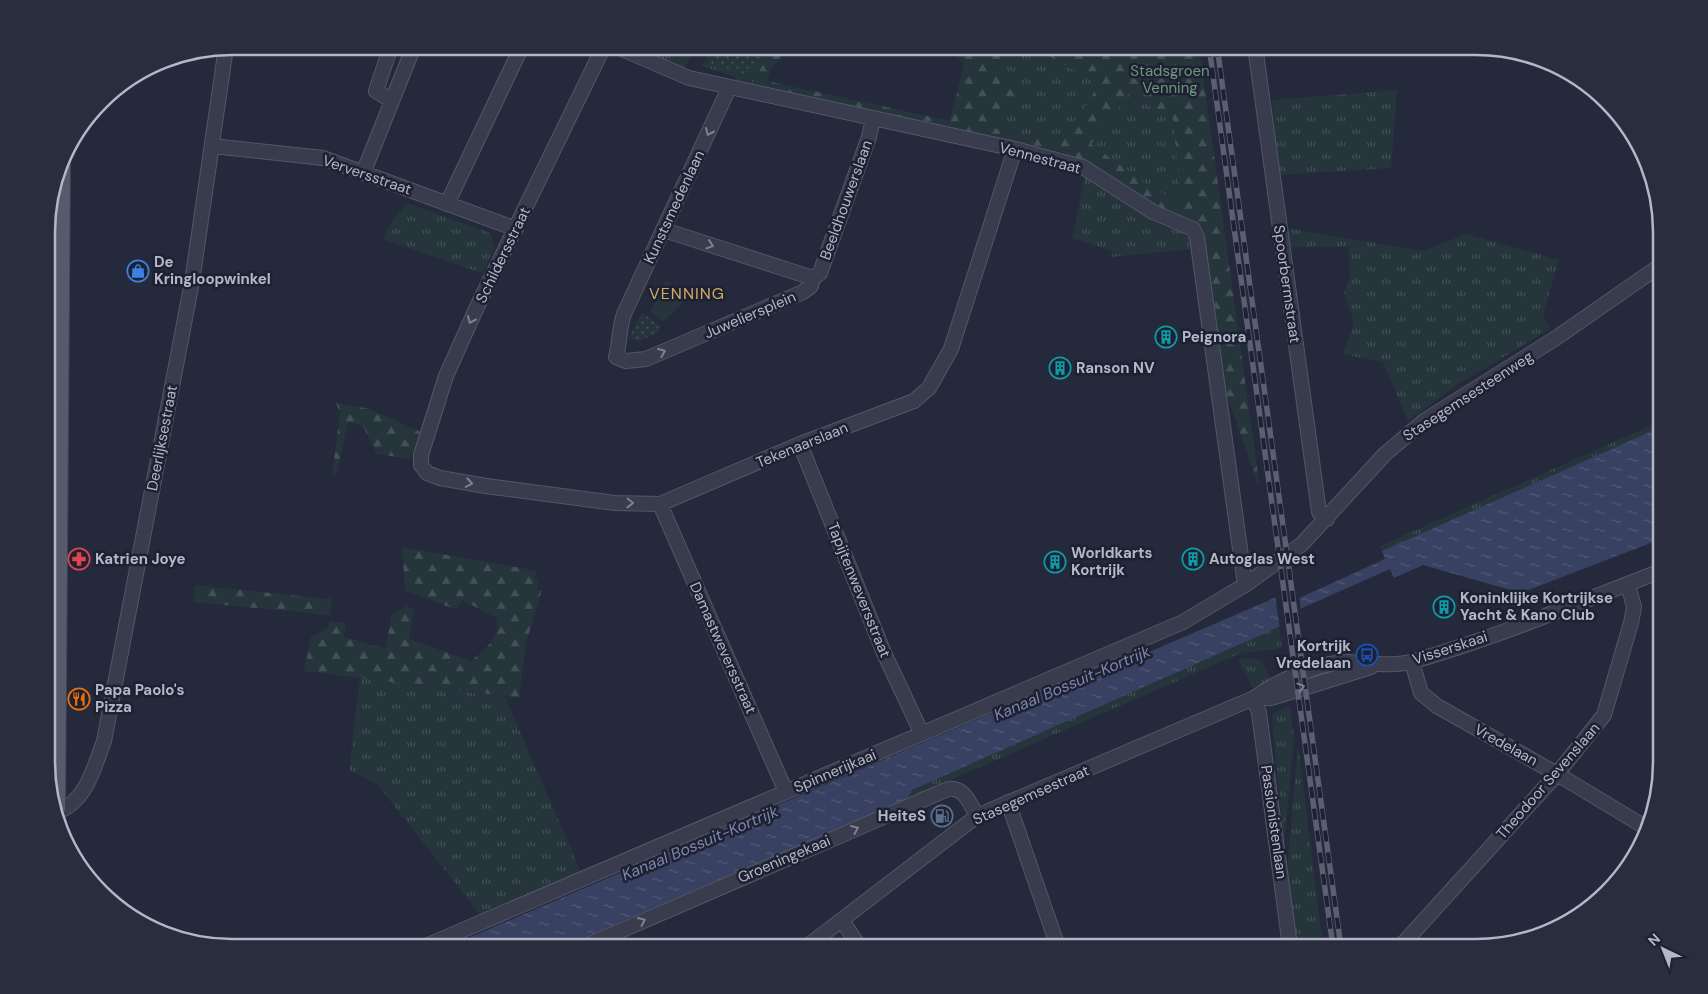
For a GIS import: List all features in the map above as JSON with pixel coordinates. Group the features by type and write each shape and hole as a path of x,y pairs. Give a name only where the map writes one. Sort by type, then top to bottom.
{"main road":[{"path":"55,319 60,190"},
{"path":"55,591 57,784"}],"street":[{"name":"Deerlijksestraat","path":"61,809 69,806 85,788 104,741 192,282 225,55"},
{"path":"388,55 376,91 392,101"},
{"path":"364,170 410,55"},
{"path":"447,204 518,55"},
{"name":"Schildersstraat","path":"422,470 421,455 446,376 600,55"},
{"name":"Vennestraat","path":"635,55 668,70 729,88 1015,149 1083,167 1153,212 1194,228 1197,237 1218,379 1245,585"},
{"name":"Spoorbermstraat","path":"1256,55 1319,512 1327,519"},
{"name":"Kunstsmedenlaan","path":"616,357 622,321 729,88"},
{"name":"Beeldhouwerslaan","path":"814,278 820,273 869,137 873,119"},
{"name":"Verversstraat","path":"212,146 324,158 364,170 447,204 516,229"},
{"name":"Tekenaarslaan","path":"422,470 440,478 486,486 615,503 660,504 800,444 914,401 929,388 951,349 1015,149"},
{"name":"Juweliersplein","path":"616,357 626,361 646,358 803,292 811,286 814,278 664,230"},
{"name":"Stasegemsesteenweg","path":"1245,585 1302,544 1385,454 1415,428 1556,338 1653,271"},
{"name":"Tapijtenweversstraat","path":"800,444 884,653 922,734"},
{"name":"Damastweversstraat","path":"660,504 786,792"},
{"name":"Visserskaai","path":"1254,698 1267,688 1328,666 1348,662 1377,665 1412,662 1653,575"},
{"name":"Theodoor Sevenslaan","path":"1407,939 1557,774 1604,715 1632,623 1634,607 1628,584"},
{"name":"Spinnerijkaai","path":"442,939 1183,622 1245,585"},
{"name":"Vredelaan","path":"1412,662 1421,693 1437,706 1557,774 1642,825"},
{"name":"Stasegemsestraat","path":"817,939 977,816 1254,698"},
{"name":"Passionistenlaan","path":"1254,698 1259,713 1289,939"},
{"name":"Groeningekaai","path":"602,939 945,790 957,788 964,795 977,816"},
{"path":"1008,802 1055,939"},
{"path":"842,920 854,939"}],"green space":[{"path":"653,55 693,55 682,70"},
{"path":"708,55 768,55 752,84 735,81 736,77 702,66"},
{"path":"715,55 761,55 749,76 710,63"},
{"name":"Stadsgroen Venning","path":"768,55 784,55 771,69 767,81 950,121 964,65 957,55 1001,55 998,78 1022,92 989,127 1045,140 1073,128 1099,84 1047,55 1200,55 1259,482 1257,483 1223,383 1203,230 1196,221 1148,205 1078,158 1060,151 752,84","holes":["1129,94 1173,119 1181,200 1156,191 1091,144"]},
{"path":"1001,55 1047,55 1099,84 1073,128 1045,140 989,127 1022,92 998,78"},
{"path":"1397,90 1391,168 1278,175 1272,100"},
{"path":"1128,94 1173,119 1181,200 1156,191 1091,144"},
{"path":"1085,177 1162,226 1181,231 1190,239 1191,249 1111,257 1112,251 1072,238"},
{"path":"407,203 490,233 495,247 482,273 383,239 391,223"},
{"path":"1286,228 1423,251 1466,234 1559,260 1543,315 1550,329 1460,383 1408,421 1383,362 1343,354 1354,323 1344,292 1350,277 1349,247 1290,247"},
{"path":"666,280 689,297 663,322 650,312"},
{"path":"642,313 660,325 659,332 638,342 629,337"},
{"path":"336,403 370,409 421,432 410,459 377,454 363,426 348,422 337,472 332,475 340,413"},
{"path":"1653,425 1653,431 1382,551 1380,546"},
{"path":"402,547 537,571 534,579 538,579 537,590 542,590 526,643 519,698 304,671 311,637 327,628 330,621 346,623 344,637 386,649 391,616 406,606 414,609 409,639 471,661 490,643 496,632 497,618 462,600 457,610 405,590"},
{"path":"195,585 328,599 332,597 330,615 194,602"},
{"path":"1279,626 1282,648 1241,653 907,799 911,790"},
{"path":"1251,658 1262,661 1270,677 1270,680 1252,688 1239,660"},
{"path":"360,678 505,697 581,872 481,916 377,784 349,770"},
{"path":"1290,706 1294,737 1284,845 1272,717 1274,713"},
{"path":"1298,744 1322,939 1296,939 1287,873"}],"water":[{"name":"Kanaal Bossuit-Kortrijk","path":"1653,431 1653,542 1521,593 1423,565 1394,578 1390,569 1291,613 1292,621 912,790 907,799 582,939 466,939 1078,676 1089,678 1288,592 1289,602 1297,599 1385,559 1382,551"}],"pier":[{"path":"1289,589 1291,599 1299,595 1301,611 1293,614 1293,622 1280,629 1275,595"}],"railway":[{"path":"1210,55 1332,939"},
{"path":"1218,55 1340,939"}],"place":[{"name":"De Kringloopwinkel","path":"138,271"},
{"name":"Peignora","path":"1166,337"},
{"name":"Ranson NV","path":"1060,368"},
{"name":"Katrien Joye","path":"79,559"},
{"name":"Autoglas West","path":"1193,559"},
{"name":"Worldkarts Kortrijk","path":"1055,562"},
{"name":"Koninklijke Kortrijkse Yacht & Kano Club","path":"1444,607"},
{"name":"Kortrijk Vredelaan","path":"1367,655"},
{"name":"Papa Paolo's Pizza","path":"79,699"},
{"name":"HeiteS","path":"942,816"}],"district":[{"name":"VENNING","path":"687,293"}]}
